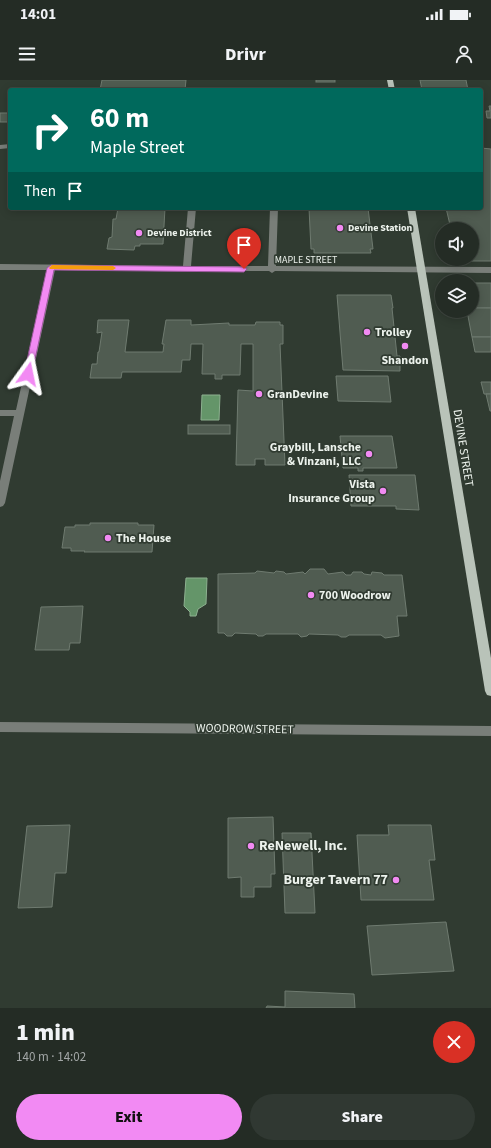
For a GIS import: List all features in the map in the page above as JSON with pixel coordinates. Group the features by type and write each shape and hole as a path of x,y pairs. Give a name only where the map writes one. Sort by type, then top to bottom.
{"main road":[{"name":"DEVINE STREET","path":"411,210 491,691"}],"street":[{"path":"187,268 192,210"},
{"path":"272,270 274,210"},
{"name":"MAPLE STREET","path":"0,267 272,270 491,270"},
{"path":"0,503 51,268"},
{"path":"0,413 20,413"},
{"name":"WOODROW STREET","path":"0,727 491,731"}],"shaded area":[{"path":"202,395 220,395 219,420 201,420"},
{"path":"186,578 207,578 206,604 198,609 196,616 190,616 190,612 184,606"}],"building":[{"path":"102,80 186,80 185,88 100,88"},
{"path":"316,80 335,80 335,82 316,82"},
{"path":"420,80 466,80 468,88 422,88"},
{"path":"489,106 491,106 491,118 487,118 486,111 490,111"},
{"path":"0,113 8,113 8,122 0,122"},
{"path":"483,148 491,149 491,261 479,261 479,222 449,222 446,210 483,210"},
{"name":"Devine District","path":"118,210 165,210 163,244 140,244 140,246 135,246 134,250 107,249 109,238 112,237 113,219 116,219"},
{"name":"Devine Station","path":"309,210 368,210 373,249 370,249 371,253 314,253 314,249 311,249"},
{"path":"479,283 491,283 491,308 479,308"},
{"name":"Trolley","path":"337,295 391,295 397,356 400,356 400,371 343,370"},
{"path":"479,308 491,308 491,337 472,337 468,318 479,318"},
{"name":"GranDevine","path":"98,320 129,320 125,352 163,352 164,344 162,344 166,320 191,320 191,325 229,323 229,325 255,325 256,322 280,322 280,325 283,325 283,344 280,344 285,465 265,465 265,459 255,459 255,465 236,465 238,390 253,391 253,344 241,344 240,375 222,375 222,379 215,379 215,374 202,374 203,344 191,344 190,360 182,360 181,372 122,372 121,378 90,378 92,364 97,364 102,332 97,333"},
{"path":"472,337 491,337 491,352 475,352"},
{"path":"336,376 388,376 391,402 338,401"},
{"path":"481,382 491,382 491,394 484,394"},
{"path":"486,394 491,394 491,411 490,411"},
{"path":"188,425 230,425 230,434 188,434"},
{"name":"Graybill, Lansche & Vinzani, LLC","path":"340,436 392,436 397,468 363,468 363,471 358,471 358,468 343,468"},
{"name":"Vista Insurance Group","path":"349,475 415,475 419,510 396,509 396,506 351,506"},
{"name":"The House","path":"90,523 138,523 138,525 154,525 152,552 84,552 85,551 71,551 71,548 62,548 65,527 90,525"},
{"name":"700 Woodrow","path":"310,569 324,569 328,574 343,572 346,575 351,575 353,572 362,572 364,574 371,575 372,572 382,573 384,575 402,575 407,616 397,616 399,636 385,638 381,635 349,635 346,637 341,637 338,635 309,634 301,637 298,634 266,634 263,636 258,636 256,634 235,633 232,636 227,636 224,633 218,633 218,574 255,573 257,571 274,573 276,571 284,572 286,574 303,572 305,574"},
{"path":"83,606 80,643 70,643 69,650 35,650 41,607"},
{"name":"ReNewell, Inc.","path":"273,817 275,874 271,874 271,887 254,887 254,897 241,897 241,877 228,878 228,818"},
{"path":"70,825 66,873 55,873 52,907 18,908 27,826"},
{"name":"Burger Tavern 77","path":"388,825 431,825 435,860 429,860 434,900 361,900 357,835 389,835"},
{"path":"282,833 311,833 315,913 285,913"},
{"path":"446,922 454,971 372,975 367,926"},
{"path":"285,991 354,994 355,1008 266,1008 267,1006 285,1007"}],"slow traffic":[{"path":"52,268 113,268"}],"place":[{"name":"Devine Station","path":"340,228"},
{"name":"Devine District","path":"139,233"},
{"name":"Trolley","path":"367,332"},
{"name":"Shandon","path":"405,346"},
{"name":"GranDevine","path":"259,394"},
{"name":"Graybill, Lansche & Vinzani, LLC","path":"369,454"},
{"name":"Vista Insurance Group","path":"383,491"},
{"name":"The House","path":"108,538"},
{"name":"700 Woodrow","path":"311,595"},
{"name":"ReNewell, Inc.","path":"251,846"},
{"name":"Burger Tavern 77","path":"396,880"}],"route":[{"path":"28,374 51,268 244,269"}]}
